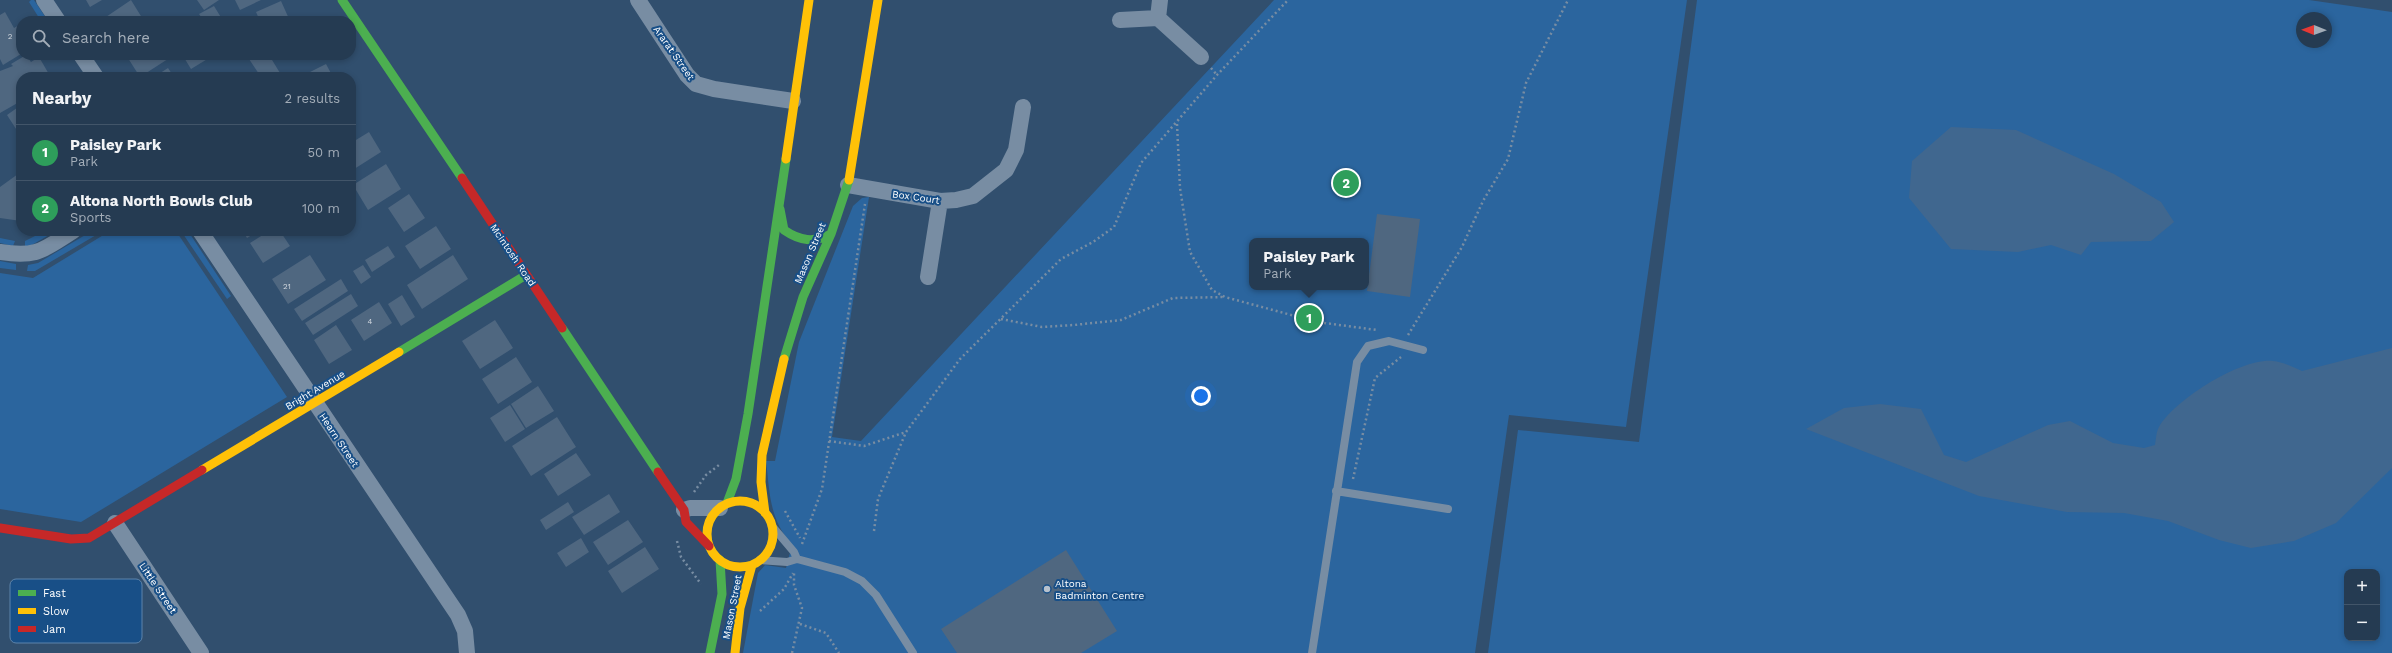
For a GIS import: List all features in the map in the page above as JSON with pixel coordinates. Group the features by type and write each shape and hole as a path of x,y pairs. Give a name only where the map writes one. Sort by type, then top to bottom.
{"street":[{"path":"44,0 55,16"},
{"name":"McIntosh Road","path":"342,0 353,16"},
{"name":"Ararat Street","path":"638,0 687,75 696,84 714,89 793,101"},
{"path":"684,510 724,506 736,501 752,503 765,513 772,526 772,541 765,555 756,562 735,567 720,560 709,546 707,534 710,521 724,506 736,479 748,414 780,206 793,101 809,0"},
{"name":"Mason Street","path":"765,513 761,482 762,455 783,362 803,297 831,234 848,185 878,0"},
{"path":"1158,18 1160,0"},
{"path":"1120,20 1158,18 1201,57"},
{"name":"McIntosh Road","path":"356,21 684,510 686,522 709,546"},
{"path":"84,60 93,72"},
{"name":"Box Court","path":"848,185 940,201 956,200 973,196 1006,170 1016,150 1023,107"},
{"path":"928,277 940,201"},
{"path":"780,206 781,220 784,230 792,236 807,241 819,241 831,234"},
{"path":"0,252 21,256 36,254 65,236"},
{"name":"Hearn Street","path":"203,236 314,403 458,615 465,631 467,653"},
{"name":"Bright Avenue","path":"0,528 71,539 89,538 526,275"},
{"name":"Little Street","path":"115,523 201,653"},
{"name":"Mason Street","path":"710,653 722,594 720,560"},
{"name":"Mason Street","path":"736,653 736,634 743,597 756,562"}],"lane":[{"path":"1312,653 1357,362 1368,346 1389,341 1423,350"},
{"path":"1336,491 1448,509"},
{"path":"772,526 797,559"},
{"path":"756,562 787,562 797,559 845,572 862,582 876,595 913,653"}],"path":[{"path":"874,531 878,499 906,432 960,359 1061,259 1093,242 1114,226 1141,163 1177,124 1217,75 1288,0"},
{"path":"1350,493 1375,378 1401,358 1409,332 1462,246 1483,201 1508,159 1526,83 1568,0"},
{"path":"1177,124 1180,188 1190,252 1212,290 1225,297 1317,322 1379,330"},
{"path":"800,549 822,489 868,189"},
{"path":"1001,319 1042,327 1074,325 1120,320 1173,298 1225,297"},
{"path":"1401,332 1409,332"},
{"path":"829,442 864,446 906,432"},
{"path":"692,494 706,475 716,467"},
{"path":"677,540 681,557 695,578 705,588"},
{"path":"756,614 784,589 794,571 794,585 802,608 800,624 792,653"},
{"path":"800,624 826,633 839,653"}],"shaded area":[{"path":"34,0 45,16 38,16 29,2"},
{"path":"1274,0 1687,0 1626,427 1509,415 1475,653 743,653 758,573 765,565 786,568 792,545 784,535 775,515 770,495 766,461 775,461 799,342 853,206 862,198 869,197 832,437 861,441"},
{"path":"1697,0 2309,0 2392,12 2392,653 1488,653 1518,430 1639,442"},
{"path":"1951,127 2016,130 2114,174 2161,202 2174,222 2151,241 2091,242 2081,255 2051,245 2018,252 1951,249 1909,198 1912,161"},
{"path":"35,236 47,236 30,246 25,246 25,241"},
{"path":"84,236 94,236 35,271 27,271 28,265 38,263"},
{"path":"102,236 179,236 287,397 81,522 0,509 0,273 33,278"},
{"path":"184,236 191,236 231,296 227,299"},
{"path":"0,238 15,241 13,246 0,243"},
{"path":"0,261 16,264 16,270 0,268"},
{"path":"2392,348 2392,468 2336,523 2294,541 2251,548 2219,540 2168,521 2124,513 2067,512 1979,496 1806,429 1844,408 1880,404 1921,409 1944,455 1966,462 2048,425 2070,421 2113,443 2144,448 2155,445 2159,427 2167,416 2193,393 2227,373 2244,366 2259,362 2273,361 2302,371"}],"building":[{"path":"86,0 102,0 90,7"},
{"path":"131,0 141,16 107,16"},
{"path":"197,0 219,0 204,10"},
{"path":"235,0 261,0 240,10"},
{"path":"281,1 288,16 258,16 256,12"},
{"path":"214,6 220,16 200,16 199,14"},
{"path":"5,12 14,28 16,27 16,57 3,65 0,59 0,15"},
{"path":"18,60 30,60 31,62 34,60 41,60 48,72 16,72 16,104 0,113 0,71 13,66 11,64"},
{"path":"129,60 166,60 148,72 137,72"},
{"path":"185,60 206,60 191,69"},
{"path":"250,60 272,60 279,72 258,72"},
{"path":"326,64 330,72 310,72"},
{"path":"168,68 171,72 162,72"},
{"path":"16,109 16,129 7,115"},
{"path":"369,132 381,152 356,168 356,140"},
{"path":"386,164 401,189 368,210 356,190 356,183"},
{"path":"16,175 16,220 0,218 0,187"},
{"path":"409,194 425,218 404,232 388,208"},
{"path":"1377,214 1420,219 1410,297 1367,291 1369,290 1369,276"},
{"path":"436,226 451,249 420,269 405,246"},
{"path":"261,236 283,236 290,246 263,263 250,243"},
{"path":"388,246 395,257 372,272 365,260"},
{"path":"310,255 326,280 288,304 272,279"},
{"path":"453,255 468,279 422,309 407,285"},
{"path":"363,265 371,277 361,284 353,271"},
{"path":"341,279 348,291 302,321 294,309"},
{"path":"351,294 358,306 313,335 305,323"},
{"path":"402,295 415,317 401,326 388,304"},
{"path":"379,302 392,323 364,341 351,320"},
{"path":"495,320 513,348 480,369 462,341"},
{"path":"336,325 352,350 329,364 314,340"},
{"path":"516,357 532,382 498,404 482,379"},
{"path":"538,386 554,411 526,428 511,404"},
{"path":"510,405 525,429 505,442 490,418"},
{"path":"557,417 576,447 531,476 512,446"},
{"path":"576,453 591,475 558,496 544,474"},
{"path":"609,494 620,512 584,535 572,517"},
{"path":"568,502 574,512 546,530 540,520"},
{"path":"628,520 643,542 608,565 593,542"},
{"path":"581,538 589,552 566,567 557,553"},
{"path":"645,547 659,569 622,593 608,571"},
{"name":"Altona Badminton Centre","path":"1066,550 1117,631 1081,653 957,653 941,629"}],"traffic: fast":[{"path":"342,0 353,16"},
{"path":"356,21 462,178"},
{"path":"727,503 736,479 748,414 786,159"},
{"path":"784,359 803,297 831,234 849,180"},
{"path":"780,209 784,230 796,237 813,240 831,234"},
{"path":"399,352 526,275"},
{"path":"562,328 658,472"},
{"path":"710,653 722,594 720,560"}],"traffic: slow":[{"path":"786,159 809,0"},
{"path":"849,180 878,0"},
{"path":"202,470 399,352"},
{"path":"765,513 761,482 762,455 784,359"},
{"path":"740,501 753,504 763,511 770,521 773,534 770,547 763,557 753,564 740,567 727,564 717,557 710,547 707,534 710,521 717,511 727,504 740,501"},
{"path":"735,653 740,608 752,565"}],"traffic: jam":[{"path":"462,178 562,328"},
{"path":"0,528 71,539 89,538 202,470"},
{"path":"658,472 684,510 686,522 709,546"}],"place":[{"name":"Altona North Bowls Club","path":"1346,183"},
{"name":"Paisley Park","path":"1309,318"},
{"name":"Altona Badminton Centre","path":"1047,589"}]}
